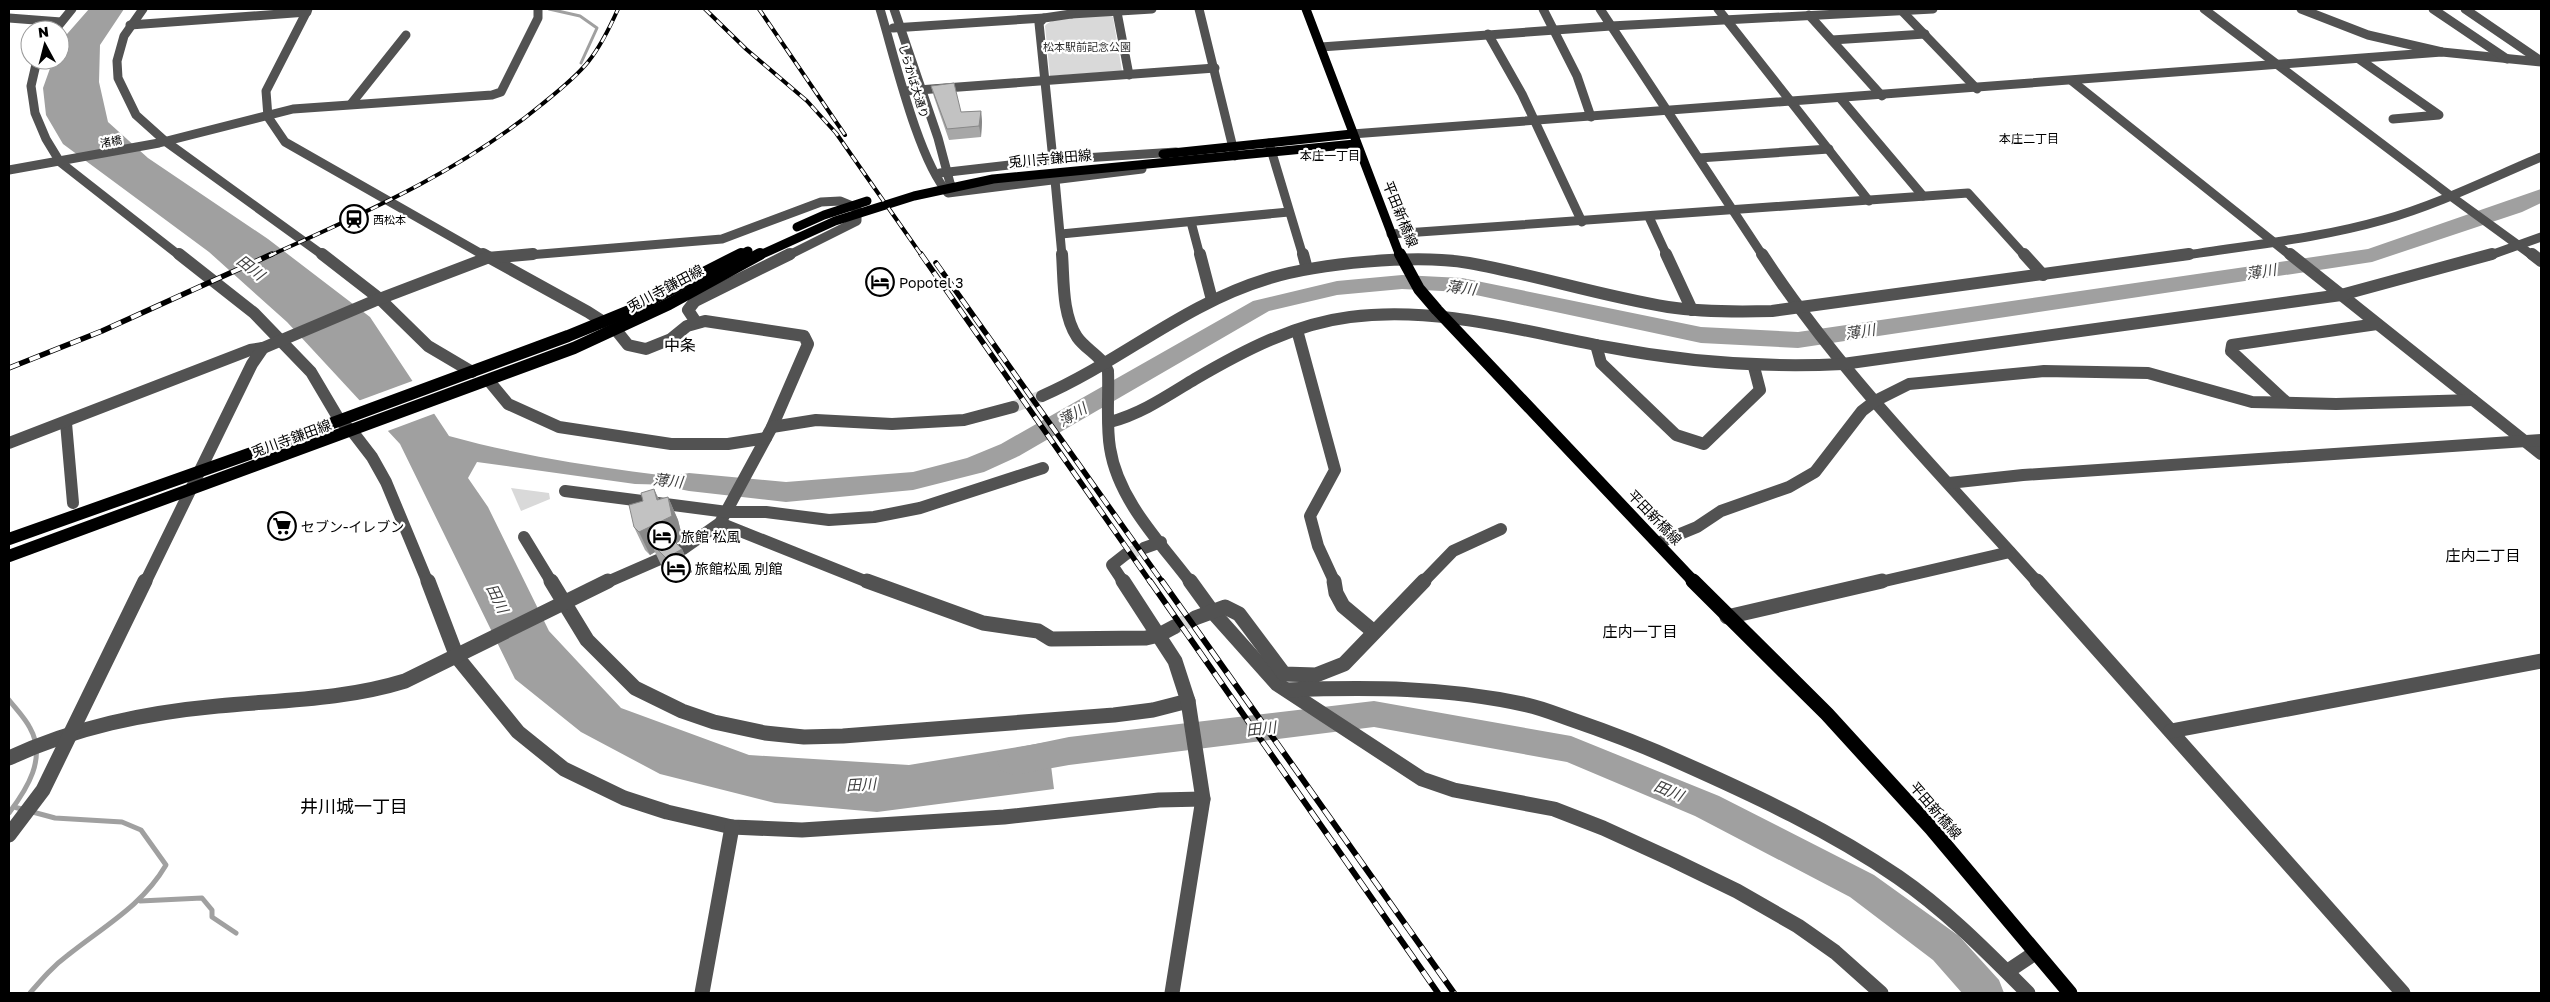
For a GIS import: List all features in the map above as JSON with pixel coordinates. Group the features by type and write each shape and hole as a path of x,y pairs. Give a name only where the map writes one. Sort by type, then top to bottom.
{"main road":[{"name":"平田新橋線","path":"1306,9 1391,234 1403,262 1419,289 1512,392 1727,617 1827,714 1912,806 2070,993"},
{"name":"兎川寺鎌田線","path":"9,539 200,472 602,322 764,247 868,209 992,176 1179,152 1234,151 1354,139"},
{"name":"兎川寺鎌田線","path":"992,176 1189,161 1234,151"},
{"name":"兎川寺鎌田線","path":"9,556 476,386 616,330 669,304 764,247"}],"street":[{"path":"63,20 72,9"},
{"path":"143,9 130,25 119,50 118,78 136,115 162,142 304,240 377,300 428,346 467,373"},
{"name":"渚橋","path":"9,170 162,142 294,109 492,95 501,92 538,18 538,9"},
{"name":"しらかば大通り","path":"880,9 928,160 943,192 948,193 1055,180"},
{"name":"しらかば大通り","path":"894,9 953,189 1047,178 1055,180"},
{"path":"886,28 1044,18 1072,11 1117,12 1152,9"},
{"path":"1199,9 1234,151"},
{"path":"1543,9 1577,76 1591,117"},
{"path":"1600,9 1699,158 1732,212 1801,312 1875,401 2403,993"},
{"path":"1718,9 1869,201"},
{"path":"1321,47 1611,26 1933,9"},
{"path":"2204,9 2455,199 2541,261"},
{"path":"2301,9 2368,35 2442,52 2541,62"},
{"path":"2433,9 2507,59"},
{"path":"2465,9 2541,62"},
{"path":"130,25 308,10"},
{"path":"9,758 70,734 134,716 347,695 377,690 405,681 560,605 692,544 708,534 726,513 769,433 808,344 808,339 804,336 696,322 671,339 646,349 628,346 616,330 486,258 285,142 268,117 266,91 308,10"},
{"path":"1901,10 1977,89"},
{"path":"1117,12 1129,75"},
{"path":"1809,15 1882,96"},
{"path":"9,18 35,20"},
{"path":"1044,18 1040,23 1044,82 1053,160"},
{"path":"1488,34 1535,121 1582,222"},
{"path":"1832,40 1925,34"},
{"path":"351,104 406,35"},
{"path":"1354,139 1535,121 2359,60 2442,52"},
{"path":"2359,60 2438,115 2393,119"},
{"path":"905,91 922,92 1215,68"},
{"path":"34,70 30,81 34,110 49,147 254,313 283,338 311,372 344,419 355,430 386,482 462,654 518,732 564,769 624,798 667,812 732,827 802,830 1004,817 1202,794"},
{"path":"2072,81 2541,454"},
{"path":"1840,99 1923,196"},
{"path":"1271,148 1307,268"},
{"path":"1699,158 1829,149"},
{"path":"933,174 1053,160 1179,152"},
{"path":"1042,396 1106,367 1176,319 1212,300 1266,280 1307,268 1403,262 1467,263 1640,301 1692,310 1801,312 2043,275 2277,244 2330,233 2381,222 2455,199 2541,157"},
{"path":"1189,161 1055,180 1068,319 1078,338 1106,367 1110,448 1120,480 1132,504 1212,610 1278,684 1416,775 1447,790 1517,800 1555,810 1628,839 1693,868 1766,907 1819,939 1850,964 1881,993"},
{"path":"1391,234 1732,212 1968,193 2043,275"},
{"path":"9,443 66,423 250,350 263,348 377,300 486,258 722,239 821,202 850,202 857,208 856,221 695,301 688,310 696,322"},
{"path":"1061,234 1289,212"},
{"path":"1649,217 1692,310"},
{"path":"1191,222 1212,300"},
{"path":"1110,421 1126,419 1194,379 1263,343 1297,330 1350,317 1381,314 1439,313 1666,357 1754,367 1841,361 2338,292 2396,282 2541,237"},
{"path":"2286,402 2230,351 2232,345 2377,324"},
{"path":"1297,330 1335,470 1310,516 1312,524 1318,546 1336,586 1334,592 1336,598 1347,610 1374,632"},
{"path":"1596,344 1601,363 1676,434 1704,444 1760,390 1754,367"},
{"path":"9,835 43,790 252,364 263,348"},
{"path":"1658,543 1697,527 1721,511 1789,487 1816,472 1849,426 1875,401 1909,384 2054,372 2148,372 2252,402 2336,404 2473,400"},
{"path":"489,381 508,404 559,427 671,444 728,444 816,420 892,424 964,420 1013,407"},
{"path":"66,423 74,503"},
{"path":"1949,483 2022,475 2541,440"},
{"path":"565,491 726,513 766,512 829,520 874,517 920,508 1008,481 1043,468"},
{"path":"726,513 821,565 983,623 1038,631 1052,639 1146,638 1160,635 1174,627"},
{"path":"1195,618 1225,606 1240,614 1284,674 1296,677 1331,673 1344,664 1453,551 1501,529"},
{"path":"524,537 560,605 587,640 635,688 682,711 706,720 765,733 804,737 927,731 1114,715 1189,704"},
{"path":"1144,548 1161,542"},
{"path":"1727,617 1810,596 2010,552"},
{"path":"1126,554 1112,566 1160,635 1175,661 1189,704 1202,794 1172,993"},
{"path":"2171,731 2541,662"},
{"path":"1289,691 1332,687 1370,687 1472,695 1528,705 1626,738 1738,788 1838,839 1899,878 1937,908 1975,940 2028,993"},
{"path":"702,993 732,827"},
{"path":"2008,971 2035,953"}],"green space":[{"name":"松本駅前記念公園","path":"1108,14 1113,17 1122,71 1050,76 1045,26 1049,22 1064,18"},
{"path":"511,488 549,493 550,499 521,511"}],"water":[{"path":"89,9 124,9 100,45 99,82 108,122 148,158 268,239 370,317 449,436 487,446 564,461 641,473 758,487 635,484 477,462 468,478 488,507 549,631 621,708 749,755 909,765 1048,742 1054,789 877,812 775,803 660,774 581,732 515,679 400,444 287,322 209,252 63,144 46,115 43,88 49,70 70,70 70,31"}],"pier":[{"path":"415,380 436,413 385,432 358,401"}],"building":[{"path":"954,83 961,112 981,111 979,126 947,129 931,86"},
{"path":"654,489 657,500 668,497 672,516 639,532 634,527 629,505 643,501 641,493"},
{"path":"669,536 682,549 666,558 651,543"}],"waterway":[{"path":"549,9 580,16 597,28 581,63"},
{"name":"薄川","path":"689,482 786,492 913,481 975,465 1010,450 1261,306 1337,288 1402,282 1462,285 1701,335 1798,340 2372,255 2514,207 2541,195"},
{"path":"9,700 30,728 35,739 36,751 33,773 9,813"},
{"name":"田川","path":"1013,761 1069,751 1374,714 1571,749 1707,806 1862,886 1946,948 1986,993"},
{"path":"14,807 55,818 122,822 141,830 166,865 146,892 134,904 57,964 30,993"},
{"path":"140,901 202,898 212,910 212,917 236,933"}],"tunnel":[{"path":"1013,407 1042,396"},
{"path":"1126,554 1144,548"},
{"path":"1174,627 1195,618"}],"railway":[{"path":"269,256 410,190 478,151 510,129 583,68 601,43 618,9"},
{"path":"705,9 746,49 807,101 836,133 922,256"},
{"path":"759,9 845,135"},
{"path":"9,368 102,331 272,254"},
{"path":"921,254 1151,583"},
{"path":"936,263 1163,583"},
{"path":"1150,581 1438,993"},
{"path":"1162,581 1454,993"}],"place":[{"name":"西松本","path":"354,219"},
{"name":"Popotel 3","path":"880,282"},
{"name":"セブン-イレブン","path":"282,526"},
{"name":"旅館 松風","path":"662,536"},
{"name":"旅館松風 別館","path":"676,568"}],"district":[{"name":"本庄二丁目","path":"2029,138"},
{"name":"本庄一丁目","path":"1330,155"},
{"name":"中条","path":"680,345"},
{"name":"庄内二丁目","path":"2483,555"},
{"name":"庄内一丁目","path":"1640,631"},
{"name":"井川城一丁目","path":"354,806"}]}
